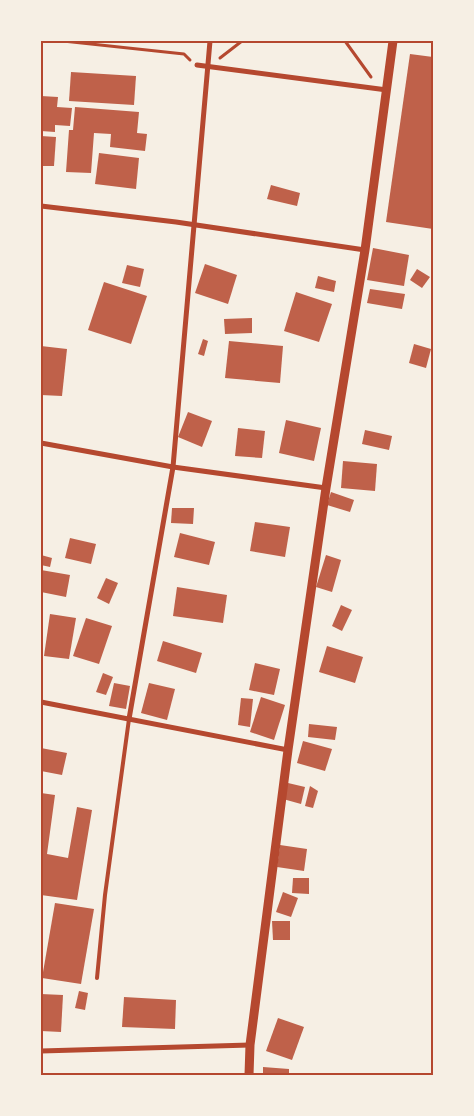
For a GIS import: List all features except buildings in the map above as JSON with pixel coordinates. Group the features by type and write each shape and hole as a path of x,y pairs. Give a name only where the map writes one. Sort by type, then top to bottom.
{"street":[{"path":"129,719 173,467 210,41"},
{"path":"249,1075 250,1045 288,750 326,488 365,250 383,89 393,41"},
{"path":"196,65 383,89"},
{"path":"41,206 176,222 365,250"},
{"path":"41,443 173,467 326,488"},
{"path":"41,702 288,750"},
{"path":"41,1051 250,1045"}],"lane":[{"path":"97,978 105,895 129,719"}],"path":[{"path":"63,41 184,54 196,65"},
{"path":"208,67 242,41"},
{"path":"345,41 383,89"}]}
